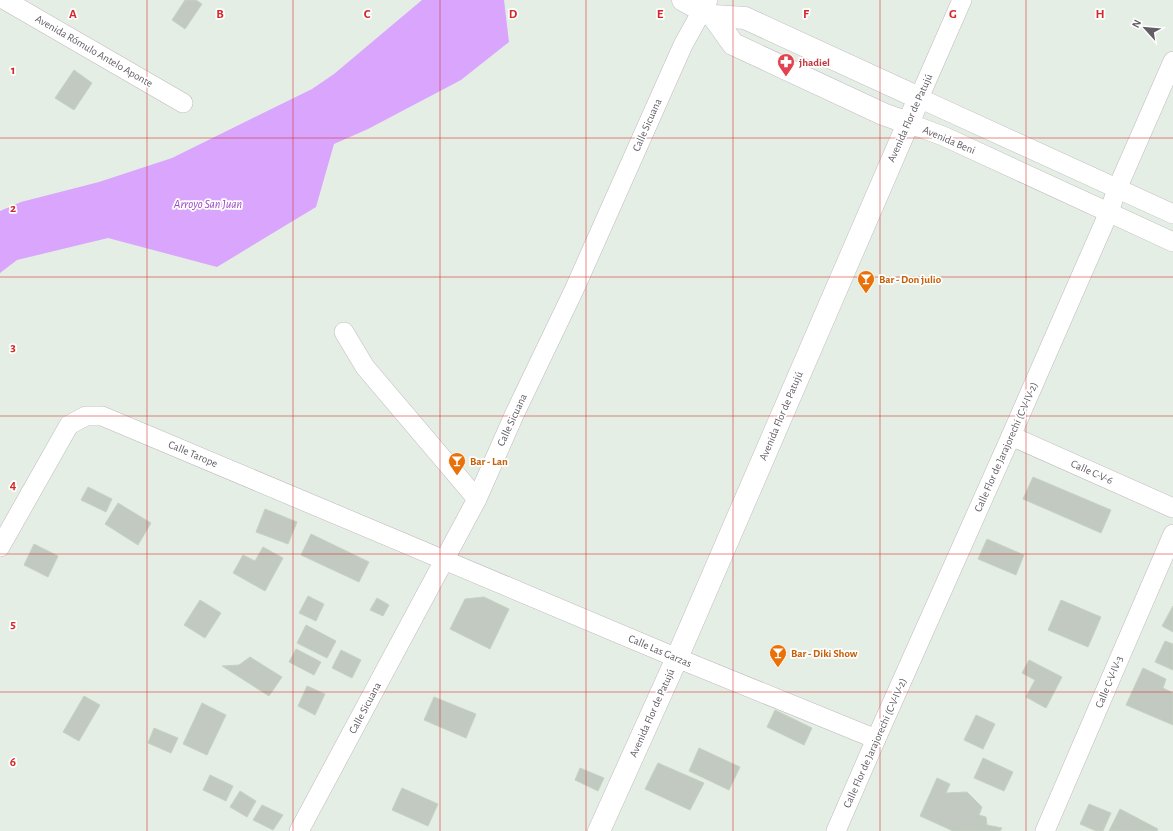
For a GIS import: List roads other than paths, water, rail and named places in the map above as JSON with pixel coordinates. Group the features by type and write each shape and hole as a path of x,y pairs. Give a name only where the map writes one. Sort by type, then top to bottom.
{"main road":[{"name":"Avenida Beni","path":"683,0 707,9 745,18 919,98"},
{"name":"Avenida Beni","path":"707,9 733,44 883,114 908,123"},
{"name":"Avenida Flor de Patujú","path":"599,831 677,658 919,98"}],"street":[{"name":"Avenida Rómulo Antelo Aponte","path":"5,0 183,102"},
{"name":"Avenida Flor de Patujú","path":"919,98 962,0"},
{"name":"Calle Sicuana","path":"299,831 477,499 515,413 574,290 683,45 707,9"},
{"name":"Calle Flor de Jarajorechi (C-V-IV-2)","path":"836,831 1011,436 1173,62"},
{"name":"Avenida Beni","path":"919,98 1173,214"},
{"name":"Avenida Beni","path":"908,123 943,136 1173,242"},
{"path":"344,332 365,367 477,499"},
{"name":"Calle Tarope","path":"0,547 69,425 86,416 102,416 445,560"},
{"name":"Calle C-V-6","path":"1011,436 1173,508"},
{"name":"Calle C-V-IV-3","path":"1045,831 1173,534"},
{"name":"Calle Las Garzas","path":"445,560 677,658 876,739"}],"water":[{"name":"Arroyo San Juan","path":"422,0 504,0 509,42 461,80 368,129 334,144 316,207 217,267 108,238 17,260 0,273 0,211 21,202 99,182 172,158 312,89 334,74"}],"place":[{"name":"jhadiel","path":"786,77"},
{"name":"Bar - Don julio","path":"866,294"},
{"name":"Bar - Lan","path":"457,476"},
{"name":"Bar - Diki Show","path":"778,668"}]}
